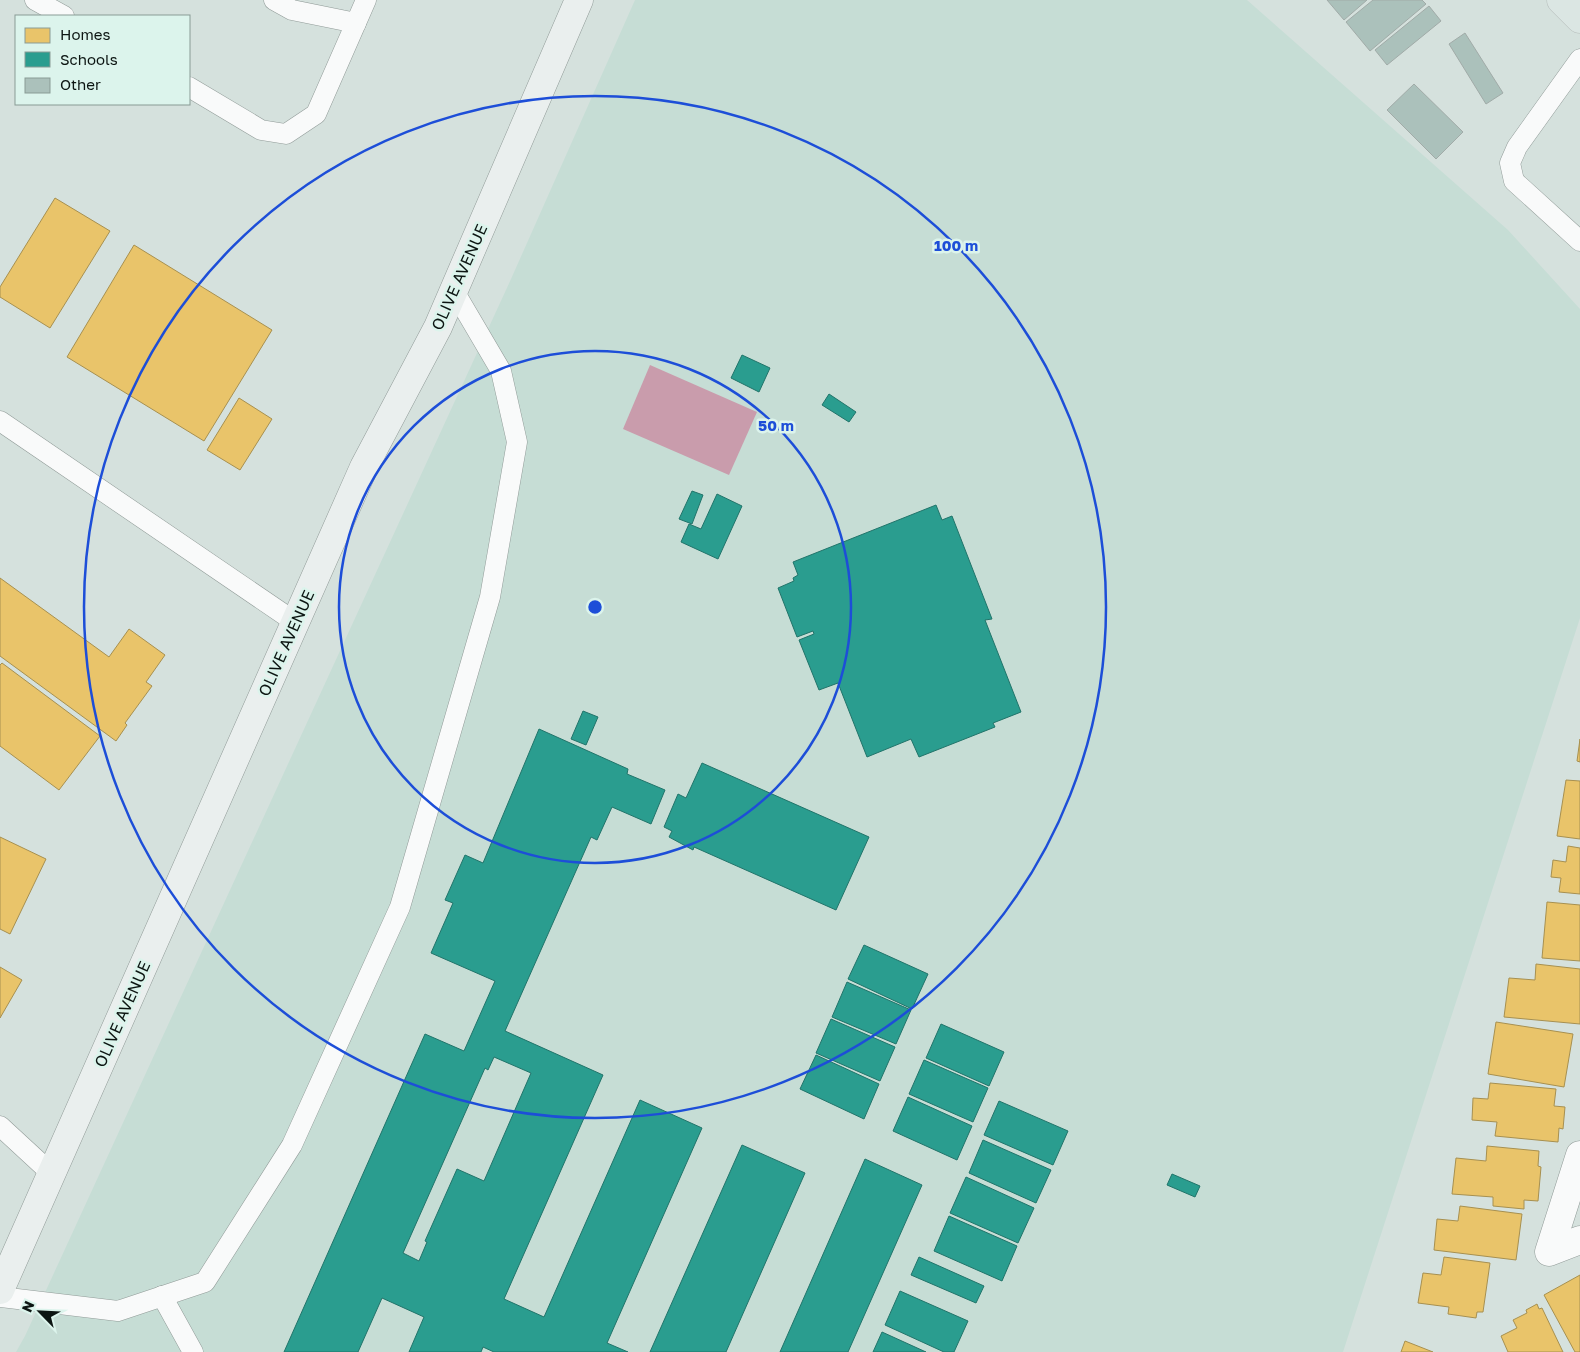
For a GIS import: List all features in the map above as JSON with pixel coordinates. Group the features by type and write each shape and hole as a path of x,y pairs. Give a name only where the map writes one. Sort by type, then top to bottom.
{"main road":[{"name":"OLIVE AVENUE","path":"0,1290 364,467 438,327 579,0"},
{"path":"1561,0 1580,19"}],"street":[{"path":"1580,1155 1549,1252 1580,1240"}],"lane":[{"path":"35,0 62,15"},
{"path":"274,0 292,10 356,23"},
{"path":"190,88 261,130 286,134 316,114 366,0"},
{"path":"1580,59 1517,147 1510,163 1514,181 1580,241"},
{"path":"0,1297 118,1311 205,1282 292,1145 400,907 490,597 517,442 501,371 454,291"},
{"path":"0,420 295,622"},
{"path":"0,1126 52,1174"},
{"path":"162,1296 193,1352"}],"shaded area":[{"path":"635,0 1247,0 1508,230 1580,309 1580,618 1343,1352 16,1352 511,279"},
{"path":"650,365 757,412 729,475 623,429"}],"building: Homes":[{"path":"55,198 110,231 50,328 0,297 0,287"},
{"path":"134,245 272,330 204,441 67,357"},
{"path":"239,398 272,419 240,470 207,450"},
{"path":"0,578 109,657 129,629 165,655 146,682 152,686 125,723 127,725 116,741 0,656"},
{"path":"2,663 100,736 59,790 0,746 0,665"},
{"path":"1580,739 1580,762 1577,761"},
{"path":"1566,780 1580,781 1580,839 1557,836"},
{"path":"0,837 46,859 10,934 0,929"},
{"path":"1568,846 1580,848 1580,894 1559,892 1561,878 1551,877 1553,860 1566,862"},
{"path":"1547,902 1580,905 1580,961 1542,958"},
{"path":"1536,964 1580,969 1580,1024 1504,1017 1509,978 1535,980"},
{"path":"0,967 22,980 0,1018"},
{"path":"1496,1022 1573,1034 1564,1087 1488,1074"},
{"path":"1490,1083 1556,1089 1554,1106 1565,1107 1563,1129 1559,1128 1558,1142 1495,1136 1497,1122 1472,1120 1473,1098 1488,1099"},
{"path":"1487,1146 1539,1151 1538,1166 1541,1167 1538,1201 1524,1200 1524,1209 1493,1206 1493,1197 1452,1194 1456,1158 1486,1161"},
{"path":"1460,1206 1522,1214 1516,1260 1434,1250 1437,1219 1458,1221"},
{"path":"1444,1257 1490,1263 1483,1312 1477,1312 1476,1318 1448,1314 1449,1307 1418,1303 1423,1273 1441,1275"},
{"path":"1580,1275 1580,1352 1575,1352 1544,1295"},
{"path":"1537,1304 1539,1309 1542,1308 1563,1352 1508,1352 1501,1336 1517,1328 1513,1320 1527,1313 1526,1310"},
{"path":"1405,1341 1433,1352 1401,1352"}],"building: Schools":[{"path":"742,355 770,368 759,392 731,378"},
{"path":"829,394 856,412 849,422 822,405"},
{"path":"692,491 703,495 692,524 679,519"},
{"path":"717,494 742,506 718,559 681,542 689,524 701,529"},
{"path":"936,505 942,520 952,516 992,619 985,620 1021,712 993,723 995,727 919,757 911,739 867,757 838,683 819,690 799,640 814,634 813,631 797,637 778,588 794,581 793,578 798,575 793,562"},
{"path":"583,711 598,717 586,745 571,739"},
{"path":"539,729 628,769 627,774 665,790 651,824 612,807 597,840 591,837 505,1031 603,1075 504,1299 544,1317 640,1100 702,1128 607,1343 628,1352 494,1352 483,1347 481,1352 409,1352 424,1317 382,1298 358,1352 284,1352 425,1034 464,1051 495,981 431,953 453,903 445,900 465,855 483,863","holes":["494,1057 531,1073 484,1181 457,1169 425,1241 427,1242 419,1261 403,1253 485,1068 488,1070"]},
{"path":"702,763 869,837 836,910 694,847 693,850 669,837 672,831 664,827 678,794 686,798"},
{"path":"864,945 928,974 912,1009 848,979"},
{"path":"847,982 911,1010 896,1044 832,1017"},
{"path":"831,1019 895,1047 880,1081 816,1053"},
{"path":"941,1024 1004,1052 989,1086 926,1058"},
{"path":"816,1055 879,1084 864,1119 800,1089"},
{"path":"924,1060 988,1088 973,1122 909,1094"},
{"path":"908,1097 972,1126 957,1160 893,1131"},
{"path":"999,1101 1068,1131 1053,1165 984,1135"},
{"path":"983,1140 1051,1170 1036,1203 969,1173"},
{"path":"742,1145 805,1173 726,1352 650,1352"},
{"path":"865,1159 922,1185 848,1352 780,1352"},
{"path":"1172,1174 1200,1186 1195,1197 1167,1185"},
{"path":"966,1177 1034,1208 1018,1243 950,1213"},
{"path":"949,1216 1017,1246 1002,1281 934,1251"},
{"path":"919,1257 984,1286 976,1303 911,1275"},
{"path":"900,1291 968,1321 954,1352 944,1352 885,1325"},
{"path":"882,1332 926,1352 873,1352"}],"building: Other":[{"path":"1327,0 1367,0 1344,20"},
{"path":"1373,0 1422,0 1426,4 1370,51 1346,22"},
{"path":"1429,6 1441,21 1387,65 1375,50"},
{"path":"1465,33 1503,93 1486,104 1449,44"},
{"path":"1414,84 1463,132 1436,159 1387,110"}]}
